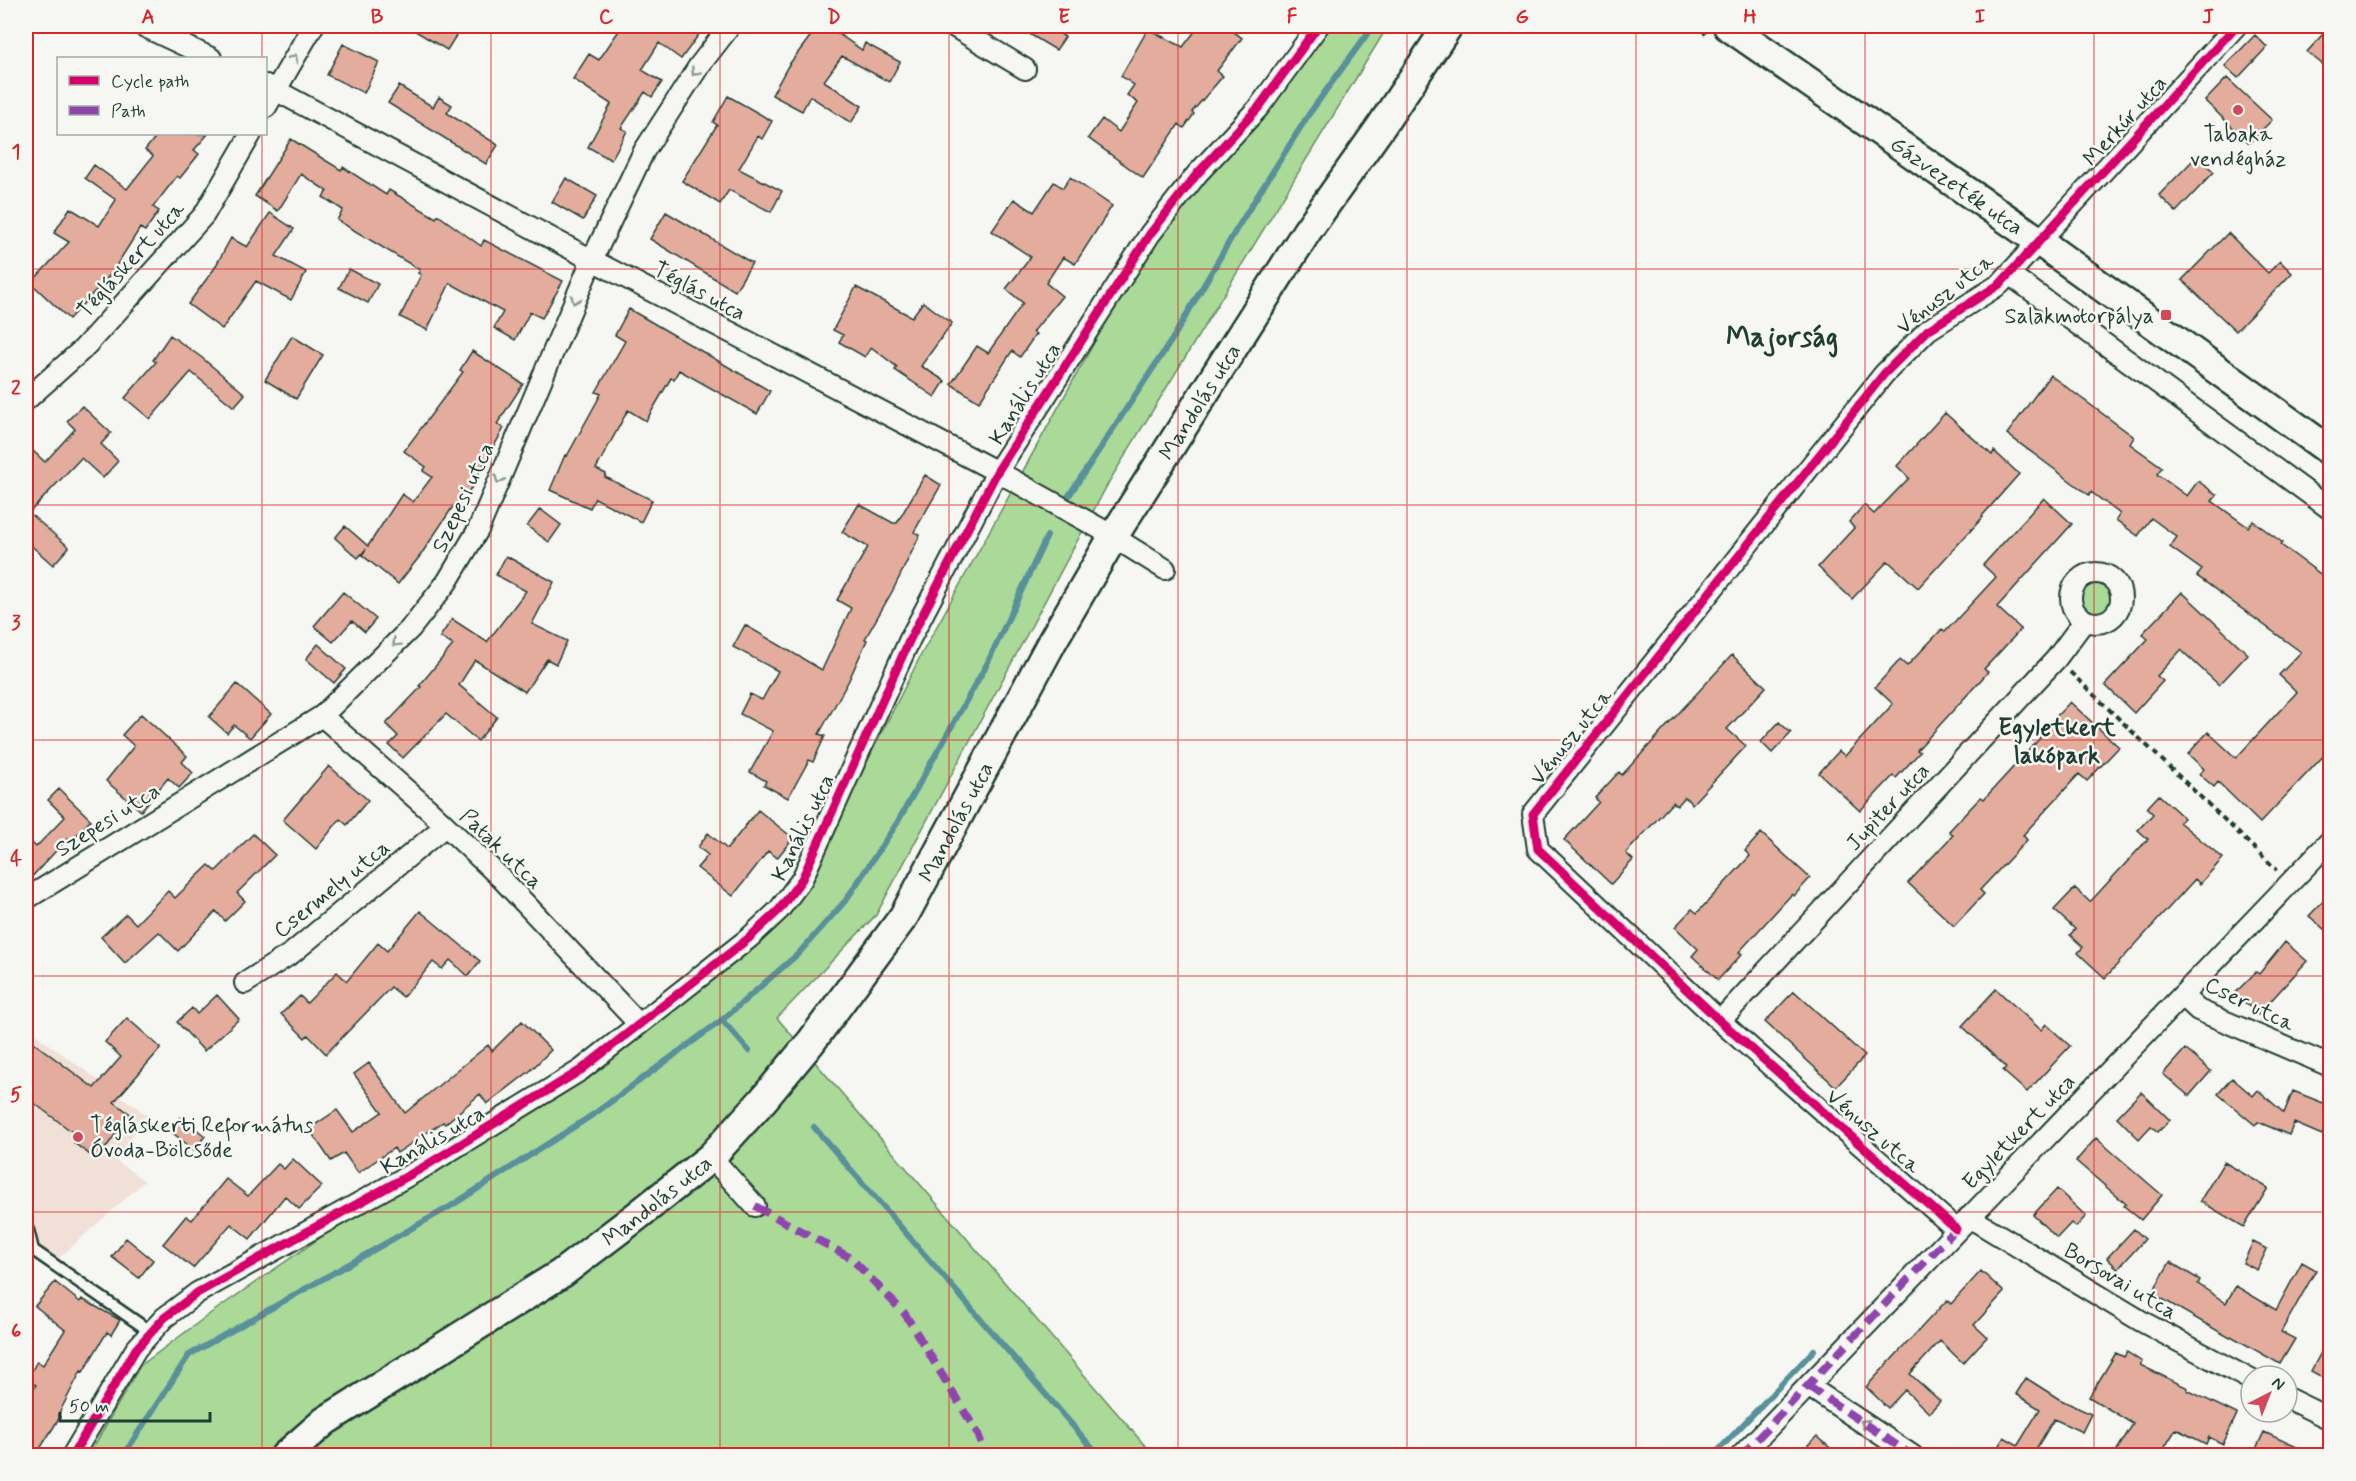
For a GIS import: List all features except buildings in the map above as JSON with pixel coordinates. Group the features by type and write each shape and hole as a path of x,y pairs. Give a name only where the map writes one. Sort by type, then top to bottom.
{"street":[{"path":"143,26 209,57"},
{"path":"269,94 312,26"},
{"name":"Szepesi utca","path":"26,899 322,716 410,629 452,574 478,530 592,260 644,151 699,66 730,26"},
{"path":"952,26 1025,69"},
{"name":"Kanális utca","path":"72,1455 136,1349 164,1318 197,1293 422,1168 581,1070 749,938 779,910 802,879 910,639 997,472 1150,234 1197,174 1259,107 1318,26"},
{"name":"Mandolás utca","path":"285,1455 325,1421 562,1273 711,1157 763,1100 811,1042 904,916 1053,639 1113,537 1307,231 1448,26"},
{"name":"Gázvezeték utca","path":"1728,26 2040,242 2331,452"},
{"name":"Merkúr utca","path":"2040,242 2236,26"},
{"name":"Téglás utca","path":"269,94 997,472 1165,569"},
{"name":"Tégláskert utca","path":"26,400 83,349 204,215 249,135"},
{"name":"Vénusz utca","path":"1962,1223 1720,1021 1538,849 1533,814 1884,374 1928,330 2000,284 2040,242"},
{"path":"2009,274 2331,509"},
{"name":"Jupiter utca","path":"1720,1021 2056,659 2085,620"},
{"name":"Patak utca","path":"322,716 501,878 639,1024"},
{"name":"Csermely utca","path":"245,983 292,953 445,826"},
{"name":"Egyletkert utca","path":"1741,1455 2331,841"},
{"name":"Cser utca","path":"2183,996 2198,1010 2331,1066"},
{"path":"711,1157 755,1206"},
{"name":"Borsovai utca","path":"1962,1223 2239,1374"},
{"path":"1808,1386 1913,1455"},
{"path":"2299,1404 2331,1419"}],"lane":[{"path":"28,1230 33,1250 151,1332"}],"path":[{"path":"2056,659 2291,882"}],"shaded area":[{"name":"Tégláskerti Református Óvoda-Bölcsőde","path":"26,1028 147,1115 115,1160 145,1181 48,1268 26,1252"}],"green space":[{"path":"1326,26 1388,26 1110,480 876,915 777,1018 1153,1455 88,1456 140,1366 211,1313 356,1213 709,983 797,900 922,653 1156,231"},
{"path":"2096,580 2108,586 2114,598 2108,610 2096,616 2084,610 2078,598 2084,586"}],"waterway":[{"path":"1068,497 1173,338 1236,230 1309,114 1373,26"},
{"path":"722,1020 798,954 846,900 897,823 987,664 1047,536"},
{"path":"123,1456 189,1355 451,1206 594,1114 722,1020 749,1051"},
{"path":"814,1127 1099,1456"},
{"path":"1713,1456 1814,1350"}],"marked path":[{"path":"755,1206 851,1258 905,1314 978,1434 986,1456"},
{"path":"1741,1456 1956,1229"},
{"path":"1808,1386 1913,1456"}],"cycle path":[{"path":"72,1456 136,1349 164,1318 197,1293 422,1168 581,1070 749,938 779,910 802,879 910,639 997,472 1150,234 1197,174 1259,107 1318,26"},
{"path":"1956,1229 1720,1021 1538,849 1533,814 1884,374 1928,330 2000,284 2236,26"}],"place":[{"name":"Tabaka vendégház","path":"2238,110"},
{"name":"Salakmotorpálya","path":"2166,315"},
{"name":"Tégláskerti Református Óvoda-Bölcsőde","path":"78,1137"}],"district":[{"name":"Majorság","path":"1782,336"},
{"name":"Egyletkert lakópark","path":"2057,741"}]}
